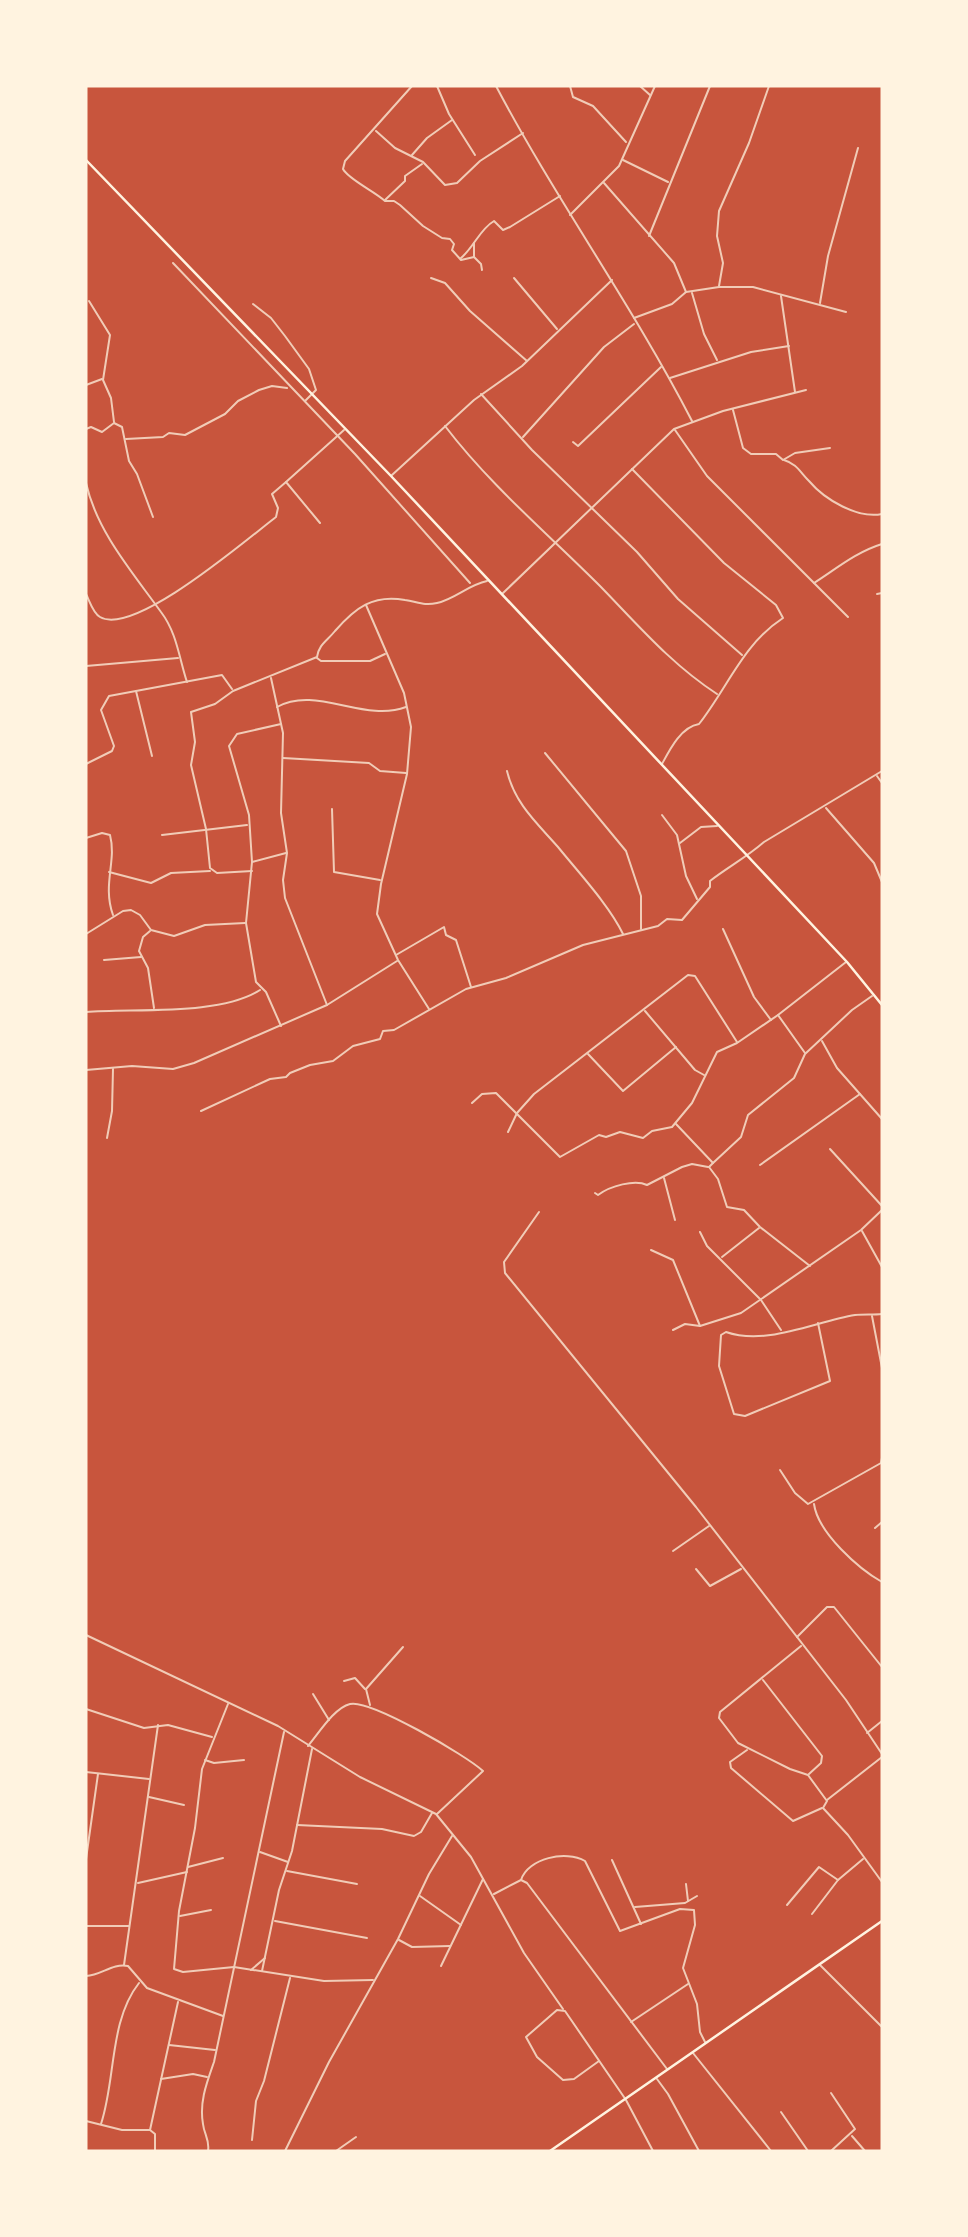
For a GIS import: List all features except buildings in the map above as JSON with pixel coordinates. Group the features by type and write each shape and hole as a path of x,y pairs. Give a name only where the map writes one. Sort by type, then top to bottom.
{"main road":[{"path":"86,160 391,476 847,962 882,1005"},
{"path":"550,2151 882,1921"}],"street":[{"path":"412,86 389,109 376,130 345,161 343,169 347,176 370,187 384,201 394,201 435,234 450,239 454,244 453,250 460,258"},
{"path":"437,86 452,120 475,155"},
{"path":"496,86 524,132 541,169 612,280 692,421"},
{"path":"570,86 573,97 593,106 628,144"},
{"path":"640,86 651,95"},
{"path":"569,216 604,182 622,159 654,86"},
{"path":"649,236 710,86"},
{"path":"719,287 723,263 717,236 719,211 750,143 769,86"},
{"path":"411,155 427,138 452,120"},
{"path":"376,130 383,140 423,162 445,185 452,185 480,161 524,132"},
{"path":"820,305 828,256 858,148"},
{"path":"622,159 669,182"},
{"path":"384,201 405,181 405,176 423,162"},
{"path":"604,182 678,269 686,292"},
{"path":"460,258 485,224 494,221 503,230 560,196"},
{"path":"474,242 474,257 481,264 482,270"},
{"path":"460,258 474,257"},
{"path":"173,263 336,435 471,585"},
{"path":"431,278 445,283 470,311 527,361"},
{"path":"514,278 558,330"},
{"path":"391,476 481,394 527,361 612,280"},
{"path":"633,319 672,304 686,292 719,287 752,287 846,312"},
{"path":"691,292 704,334 718,362"},
{"path":"781,295 795,392"},
{"path":"89,301 110,335 103,379 111,398 114,423"},
{"path":"253,304 271,318 309,369 317,390 304,402"},
{"path":"522,438 604,346 635,323"},
{"path":"670,378 751,352 789,346"},
{"path":"573,442 578,446 662,366"},
{"path":"86,385 103,379"},
{"path":"126,439 156,438 169,433 185,435 225,414 237,401 259,390 272,386 290,388"},
{"path":"501,594 674,429 692,421 806,390"},
{"path":"481,394 678,598 743,655"},
{"path":"733,409 747,452 780,455 783,460 798,467 811,484 847,509 882,514"},
{"path":"86,429 91,427 102,432 114,423"},
{"path":"114,423 122,427 129,461 137,474 153,517"},
{"path":"445,426 514,504 557,543 667,658 718,695"},
{"path":"674,429 707,476 848,617"},
{"path":"86,594 102,619 118,620 156,607 276,517 278,508 272,494 344,430"},
{"path":"783,460 795,453 830,448"},
{"path":"632,469 724,564 776,606 783,618 743,655 699,724 692,725 679,737 662,765"},
{"path":"286,482 320,523"},
{"path":"86,483 87,495 117,551 176,641 187,682"},
{"path":"814,583 836,565 845,565 865,549 882,544"},
{"path":"317,657 320,646 350,614 377,598 399,599 423,606 442,602 471,585 487,581"},
{"path":"877,594 882,593"},
{"path":"365,604 407,706 411,727 407,774 382,880 377,914 398,960 429,1009"},
{"path":"317,657 321,661 370,661 386,653"},
{"path":"211,870 206,829 191,765 195,743 191,712 215,704 233,691 317,657"},
{"path":"86,666 180,658"},
{"path":"86,764 112,751 114,746 101,710 104,700 109,696 222,675 233,691"},
{"path":"271,677 281,724 281,813 287,853 283,880 285,898 327,1005"},
{"path":"136,690 152,756"},
{"path":"277,707 302,699 360,711 393,712 407,706"},
{"path":"281,724 237,734 229,742 234,768 248,810 252,871 246,923 256,982 266,992 281,1026"},
{"path":"545,753 626,851 641,897 641,929"},
{"path":"283,758 369,763 380,771 407,774"},
{"path":"507,771 514,793 530,817 608,909 623,935"},
{"path":"201,1111 270,1079 286,1077 310,1065 333,1061 341,1052 380,1040 383,1031 394,1030 471,988 506,978 583,945 658,926 667,919 682,920 697,899 710,887 710,881 747,857 764,842 825,808 882,771"},
{"path":"877,775 882,783"},
{"path":"825,808 874,863 882,882"},
{"path":"332,809 334,872 382,880"},
{"path":"662,815 680,843 686,876 697,899"},
{"path":"162,835 249,825"},
{"path":"680,843 701,827 719,826"},
{"path":"86,838 102,833 110,835 108,901 113,916"},
{"path":"252,862 287,853"},
{"path":"108,872 151,883 171,873 252,871"},
{"path":"86,934 123,911 136,911 151,930 174,936 205,925 246,923"},
{"path":"396,956 444,927 446,935 456,940 471,988"},
{"path":"723,929 732,943 754,997 771,1020"},
{"path":"151,930 140,944 142,957 148,968 155,1008"},
{"path":"104,960 142,957"},
{"path":"86,1070 182,1067 327,1005 398,960"},
{"path":"472,1103 482,1094 496,1093 560,1157 599,1135 606,1137 620,1132 643,1138 652,1131 672,1127 692,1103 717,1052 737,1043 771,1020 847,962"},
{"path":"508,1132 517,1113 537,1091 553,1082 676,982 693,974 737,1043"},
{"path":"86,1012 209,1006 251,996 261,989"},
{"path":"709,1167 741,1137 748,1115 794,1078 805,1054 852,1010 873,995"},
{"path":"644,1010 695,1070 704,1075"},
{"path":"778,1015 805,1054"},
{"path":"821,1040 837,1068 882,1119"},
{"path":"587,1053 623,1091 676,1047"},
{"path":"107,1138 112,1111 113,1068"},
{"path":"760,1165 860,1094"},
{"path":"675,1123 713,1163"},
{"path":"673,1330 685,1324 700,1326 741,1313 861,1230 882,1208 830,1149"},
{"path":"595,1193 598,1195 607,1189 636,1182 647,1185 692,1164 709,1167 718,1178 727,1207 744,1210 760,1227 810,1266"},
{"path":"664,1177 675,1220"},
{"path":"540,1212 504,1262 503,1270 710,1525 846,1700 882,1756 827,1801 823,1808 793,1821 731,1768 730,1762 748,1749"},
{"path":"721,1257 760,1227"},
{"path":"861,1230 882,1267"},
{"path":"700,1232 707,1246 721,1257 761,1300 782,1331"},
{"path":"651,1250 673,1260 700,1326"},
{"path":"818,1323 831,1381 746,1416 734,1414 719,1366 721,1335 726,1332 739,1337 768,1337 818,1323 882,1314"},
{"path":"872,1315 882,1368"},
{"path":"780,1470 803,1502 814,1502 881,1463 882,1458"},
{"path":"814,1502 816,1514 832,1539 864,1573 882,1583"},
{"path":"875,1528 882,1522"},
{"path":"673,1551 710,1525"},
{"path":"696,1569 710,1586 742,1568"},
{"path":"796,1637 827,1608 834,1607 882,1667"},
{"path":"86,1635 285,1731 399,1799 436,1814 484,1878 524,1953 626,2100 653,2151"},
{"path":"802,1645 718,1716 731,1736 748,1749 808,1775 827,1801"},
{"path":"366,1689 403,1647"},
{"path":"344,1681 355,1678 366,1689 370,1706"},
{"path":"762,1679 822,1756 821,1763 808,1775"},
{"path":"313,1694 330,1721"},
{"path":"228,1703 204,1760 179,1916 174,1969 183,1972 234,1968 324,1982 373,1980"},
{"path":"309,1746 346,1705 361,1703 431,1737 483,1771 436,1814"},
{"path":"86,1709 144,1728 158,1726 191,1730 213,1738"},
{"path":"867,1733 882,1721"},
{"path":"124,1965 158,1726"},
{"path":"208,2151 202,2109 285,1731"},
{"path":"262,1972 289,1862 312,1748"},
{"path":"204,1760 214,1763 244,1760"},
{"path":"86,1772 150,1779"},
{"path":"86,1859 98,1774"},
{"path":"148,1796 184,1805"},
{"path":"823,1808 848,1835 882,1882"},
{"path":"296,1825 382,1829 414,1836 421,1832 432,1811"},
{"path":"285,2151 452,1835"},
{"path":"260,1852 289,1862"},
{"path":"494,1894 521,1880 523,1873 539,1861 556,1856 585,1861 617,1929 621,1931 680,1909 694,1910 695,1925 683,1968 697,2004 700,2032 706,2043"},
{"path":"188,1867 223,1858"},
{"path":"812,1914 838,1880 864,1858"},
{"path":"612,1860 642,1925"},
{"path":"787,1905 819,1867 838,1880"},
{"path":"136,1884 188,1871"},
{"path":"286,1871 357,1884"},
{"path":"441,1966 484,1878"},
{"path":"521,1880 527,1883 554,1916 667,2070"},
{"path":"686,1884 688,1902"},
{"path":"419,1896 461,1924"},
{"path":"634,1907 688,1902 697,1896"},
{"path":"179,1916 211,1910"},
{"path":"274,1921 367,1938"},
{"path":"86,1926 130,1926"},
{"path":"398,1939 412,1947 450,1946"},
{"path":"251,1970 265,1957"},
{"path":"819,1964 882,2027"},
{"path":"86,1976 124,1965 132,1968 140,1982 178,2000 224,2016"},
{"path":"252,2140 256,2101 264,2081 289,1977"},
{"path":"101,2124 110,2098 126,2001 140,1982"},
{"path":"631,2022 689,1984"},
{"path":"150,2130 178,2000"},
{"path":"563,2009 528,2033 525,2041 531,2050 563,2080 569,2082 599,2061"},
{"path":"169,2045 216,2050"},
{"path":"692,2053 771,2151"},
{"path":"159,2079 193,2074 208,2077"},
{"path":"656,2078 668,2094 699,2151"},
{"path":"831,2093 855,2127 851,2135 831,2151"},
{"path":"781,2112 808,2151"},
{"path":"86,2121 129,2131 150,2130 155,2134 155,2151"},
{"path":"851,2135 865,2151"},
{"path":"336,2151 356,2137"}]}
